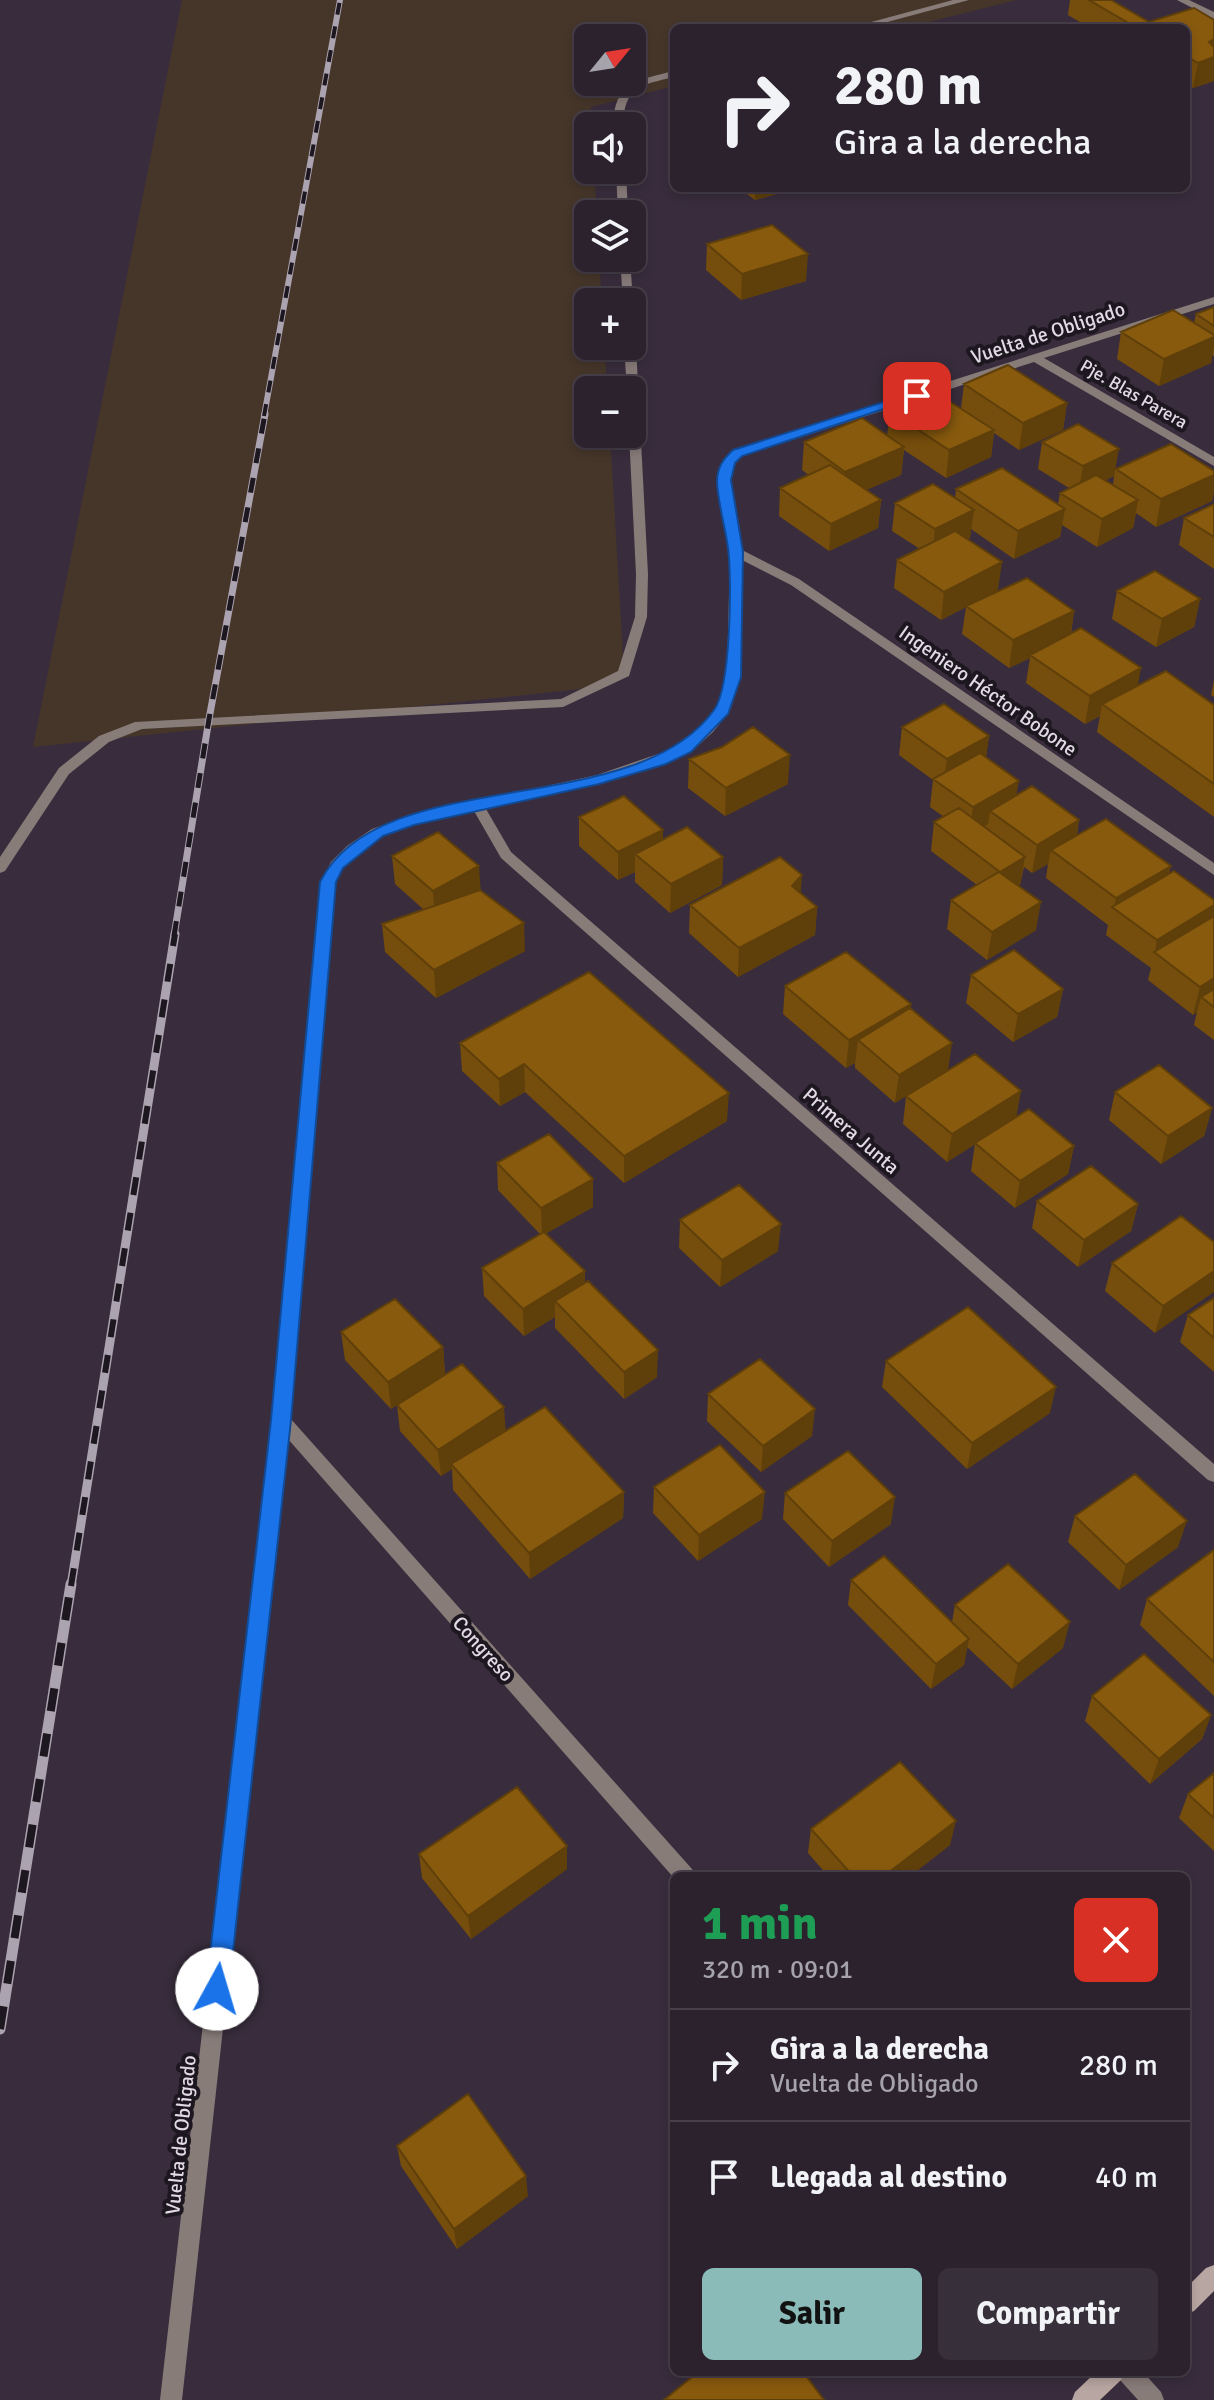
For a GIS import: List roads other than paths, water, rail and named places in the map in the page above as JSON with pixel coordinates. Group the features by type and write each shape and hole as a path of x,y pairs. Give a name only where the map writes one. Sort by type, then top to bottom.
{"main road":[{"path":"1190,2299 1214,2276"},
{"path":"1083,2400 1109,2376"}],"street":[{"path":"870,24 964,0"},
{"path":"1182,0 1214,16"},
{"path":"617,112 623,93 638,83 670,75"},
{"name":"Vuelta de Obligado","path":"171,2400 281,1420 328,882 336,865 377,832 477,805 599,779 686,749 708,729 723,711 734,677 736,552 724,480 728,462 738,453 1214,300"},
{"name":"Pje. Blas Parera","path":"1036,358 1214,462"},
{"path":"0,868 64,771 104,739 140,725 209,719 563,703 624,673 641,617 642,574 631,360"},
{"name":"Ingeniero Héctor Bobone","path":"736,552 795,582 1214,870"},
{"name":"Primera Junta","path":"477,805 506,855 1214,1475"},
{"name":"Congreso","path":"281,1420 681,1872"},
{"path":"1132,2376 1153,2400"}],"railway":[{"path":"264,416 340,0"},
{"path":"174,936 209,719 265,414"},
{"path":"71,1586 175,934"},
{"path":"0,2029 71,1584"}]}
